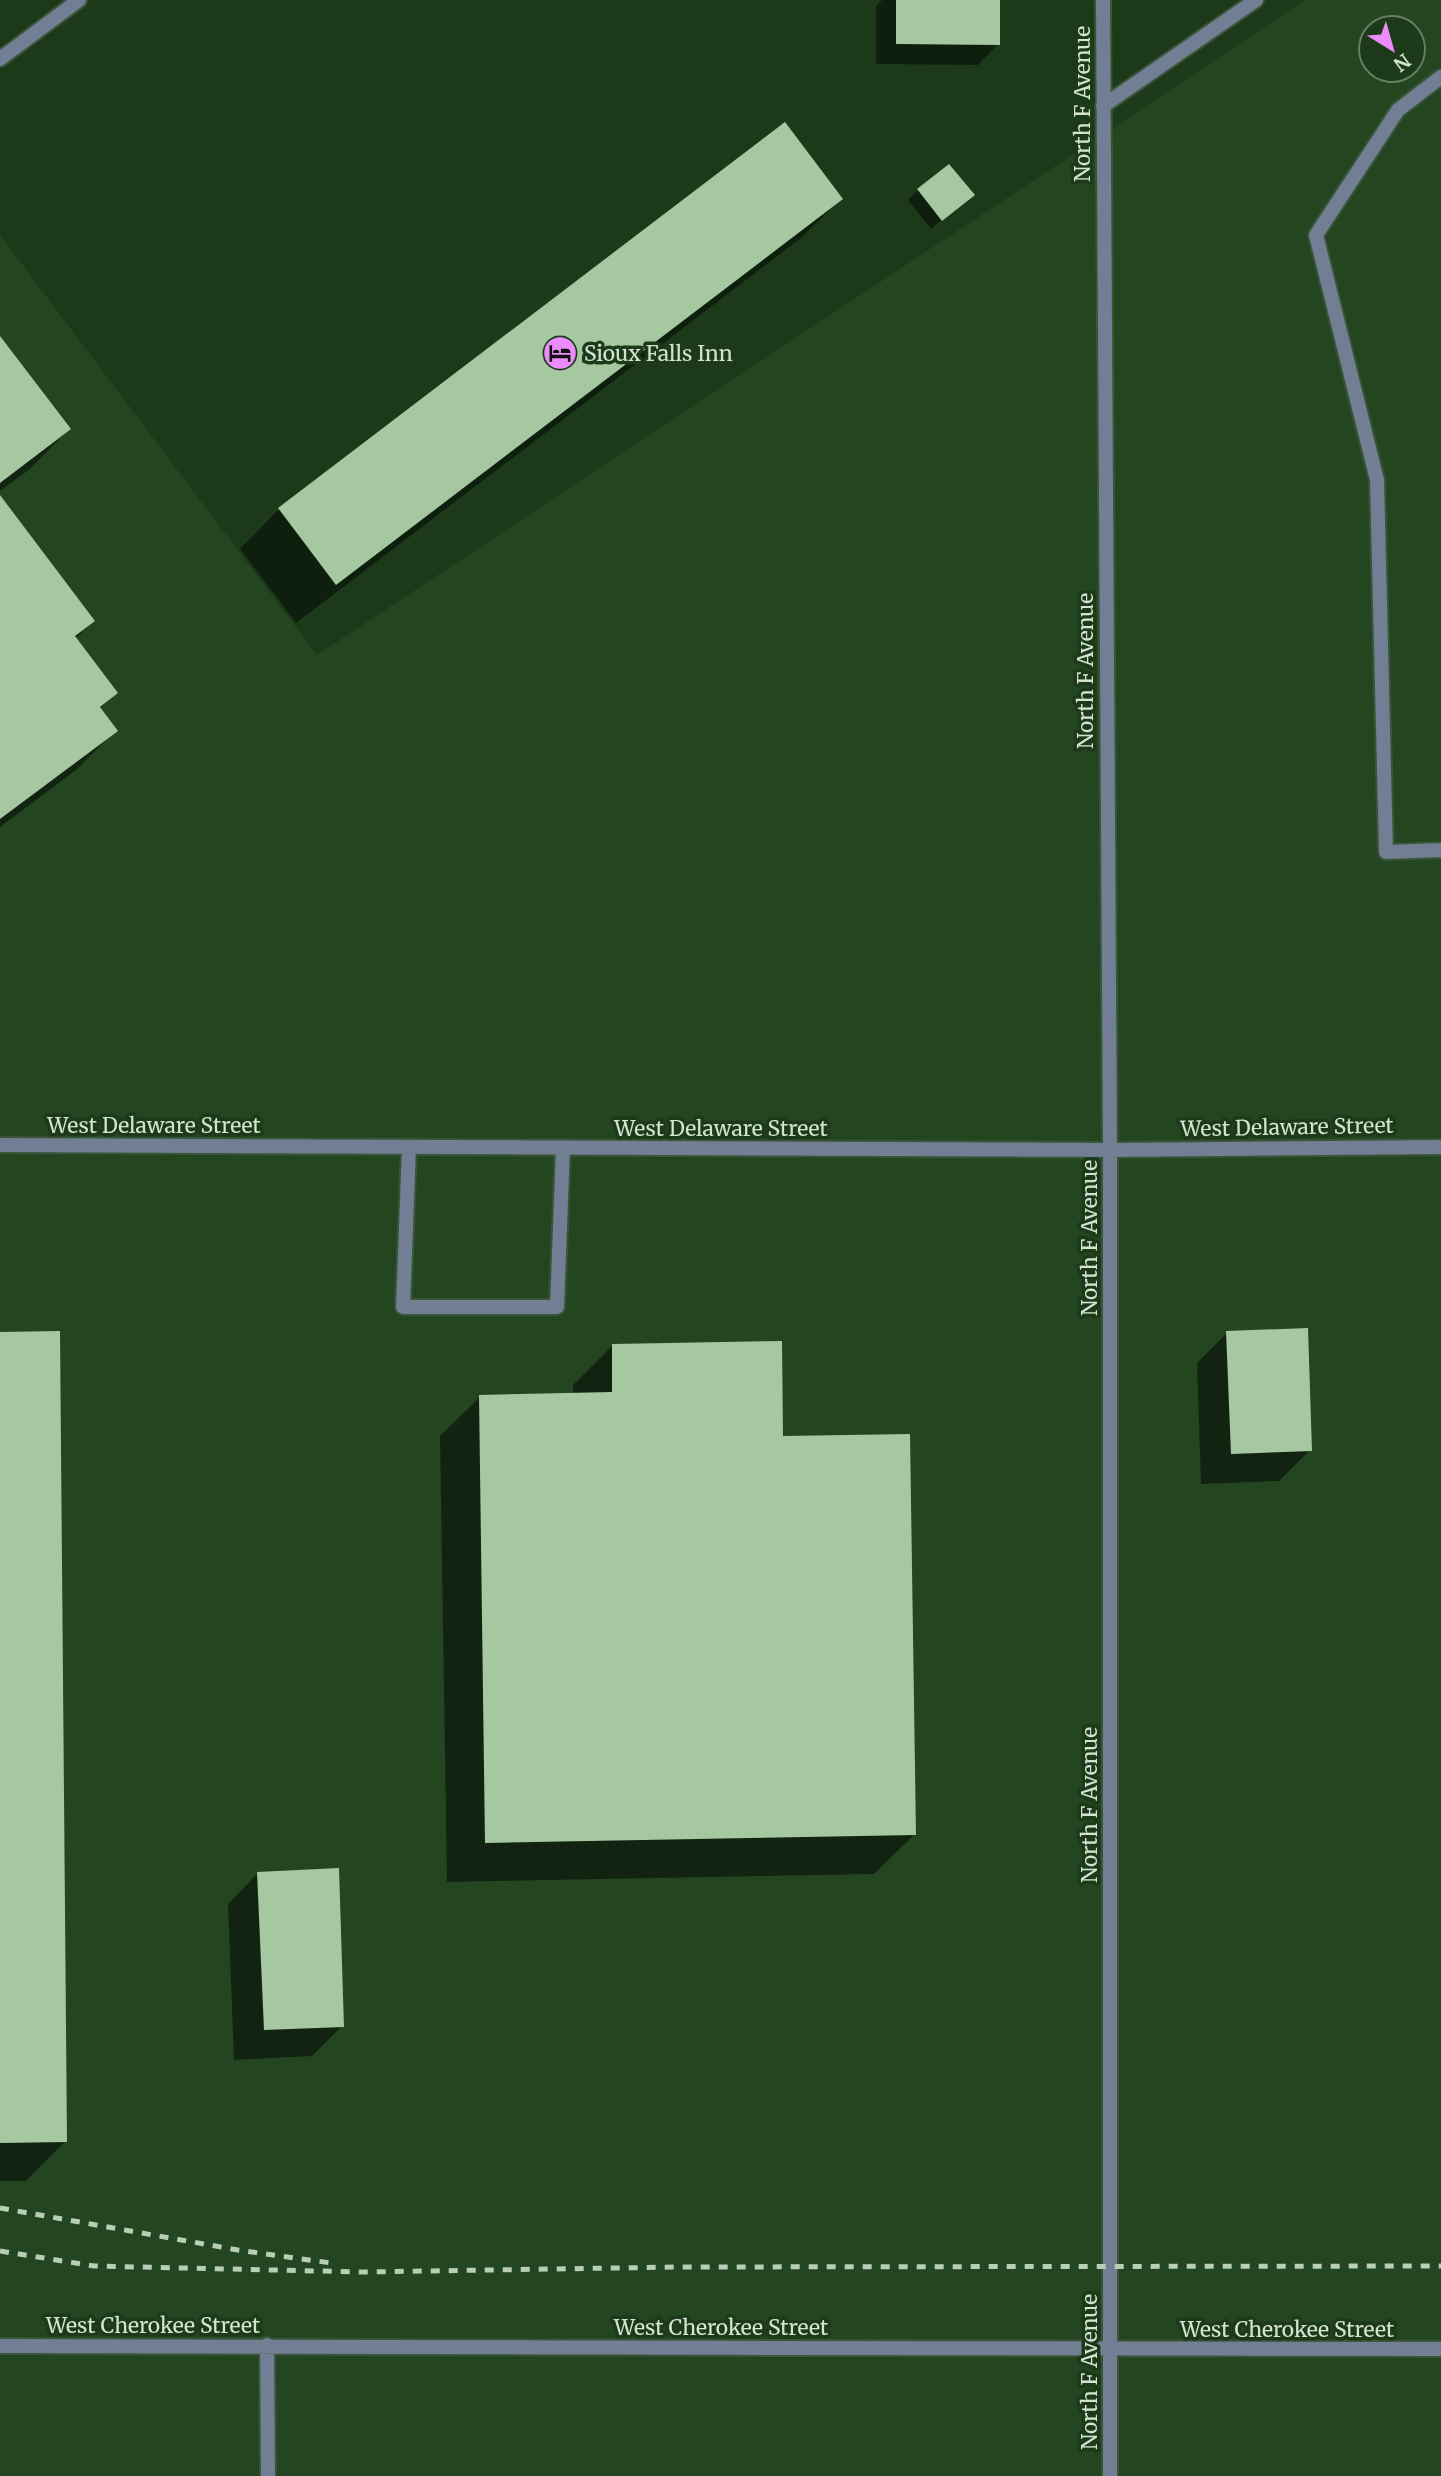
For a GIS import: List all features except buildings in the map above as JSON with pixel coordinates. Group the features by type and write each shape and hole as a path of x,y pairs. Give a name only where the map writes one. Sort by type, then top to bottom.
{"street":[{"path":"0,59 79,0"},
{"name":"North F Avenue","path":"1103,0 1110,1150 1110,2476"},
{"path":"1102,106 1256,0"},
{"path":"1441,77 1398,110 1316,235 1377,480 1386,852 1441,850"},
{"name":"West Delaware Street","path":"0,1145 1110,1150 1441,1147"},
{"path":"409,1147 403,1307 557,1307 563,1148"},
{"path":"267,2345 268,2476"},
{"name":"West Cherokee Street","path":"0,2346 1441,2349"}],"shaded area":[{"path":"1306,0 1441,0 1441,2476 0,2476 0,235 317,655"}],"railway":[{"path":"0,2208 238,2250 331,2263"},
{"path":"0,2251 94,2266 362,2272 679,2267 1441,2266"}],"place":[{"name":"Sioux Falls Inn","path":"560,353"}]}
